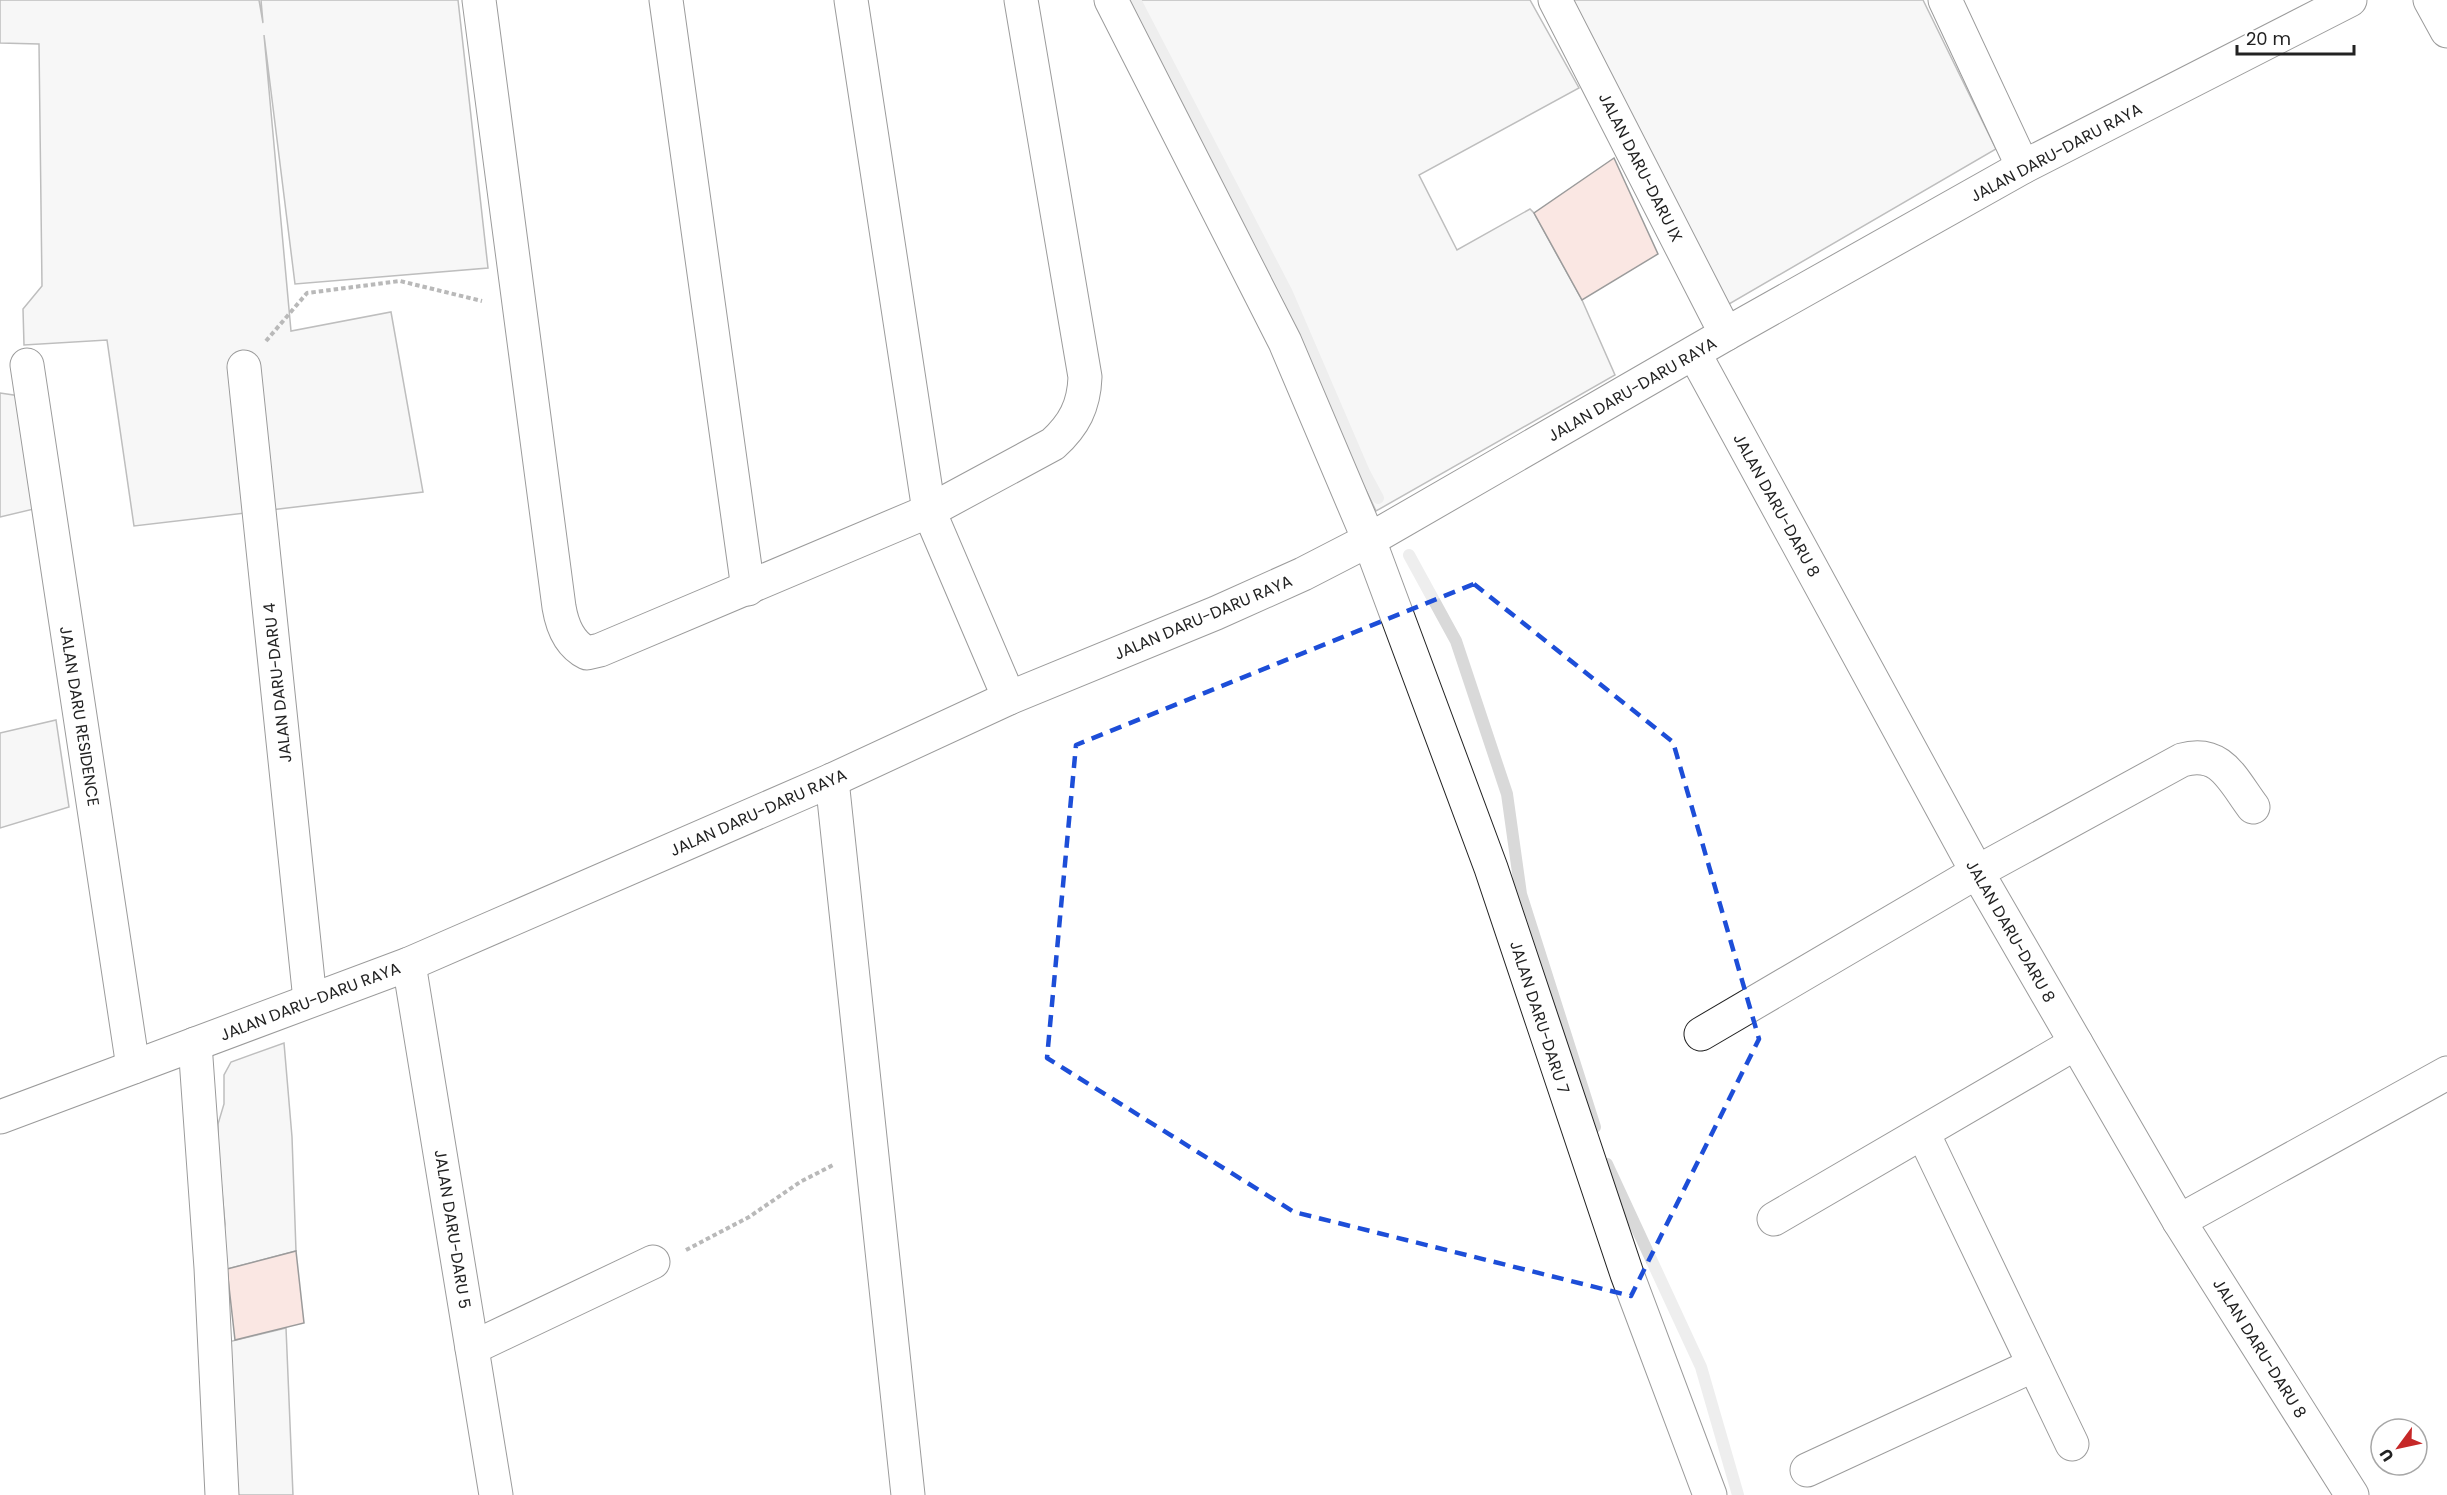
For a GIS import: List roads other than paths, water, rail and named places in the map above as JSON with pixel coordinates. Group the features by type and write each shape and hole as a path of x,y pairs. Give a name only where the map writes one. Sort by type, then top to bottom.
{"street":[{"path":"480,0 559,607 562,624 576,646 587,653 600,650 748,589 929,511 1053,444 1069,430 1078,415 1085,394 1085,377 1021,0"},
{"path":"666,0 748,589"},
{"path":"852,0 929,511 1009,698"},
{"name":"JALAN DARU-DARU 7","path":"1111,0 1285,342 1370,540 1491,868 1627,1274 1710,1495"},
{"name":"JALAN DARU-DARU IX","path":"1555,0 1726,334"},
{"path":"1945,0 2023,167"},
{"name":"JALAN DARU-DARU RAYA","path":"0,1117 409,964 832,780 1009,698 1216,613 1303,574 1370,540 1726,334 2023,167 2350,0"},
{"path":"2430,0 2447,31"},
{"name":"JALAN DARU-DARU 8","path":"1694,353 1977,872 2179,1221 2352,1495"},
{"name":"JALAN DARU RESIDENCE","path":"27,365 133,1067"},
{"name":"JALAN DARU-DARU 4","path":"244,366 310,1000"},
{"path":"1701,1034 1977,872 2182,760 2196,756 2208,757 2224,769 2253,807"},
{"path":"832,780 908,1495"},
{"name":"JALAN DARU-DARU 5","path":"409,964 496,1495"},
{"path":"1774,1219 2076,1043"},
{"path":"195,1044 211,1268 222,1495"},
{"path":"2179,1221 2447,1073"},
{"path":"1923,1133 2072,1444"},
{"path":"472,1348 653,1262"},
{"path":"1807,1470 2034,1365"}],"waterway":[{"path":"1135,0 1287,293 1364,472 1378,498"},
{"path":"1409,555 1456,641 1507,794 1521,894 1595,1127"},
{"path":"1607,1164 1701,1367 1738,1495"}]}
